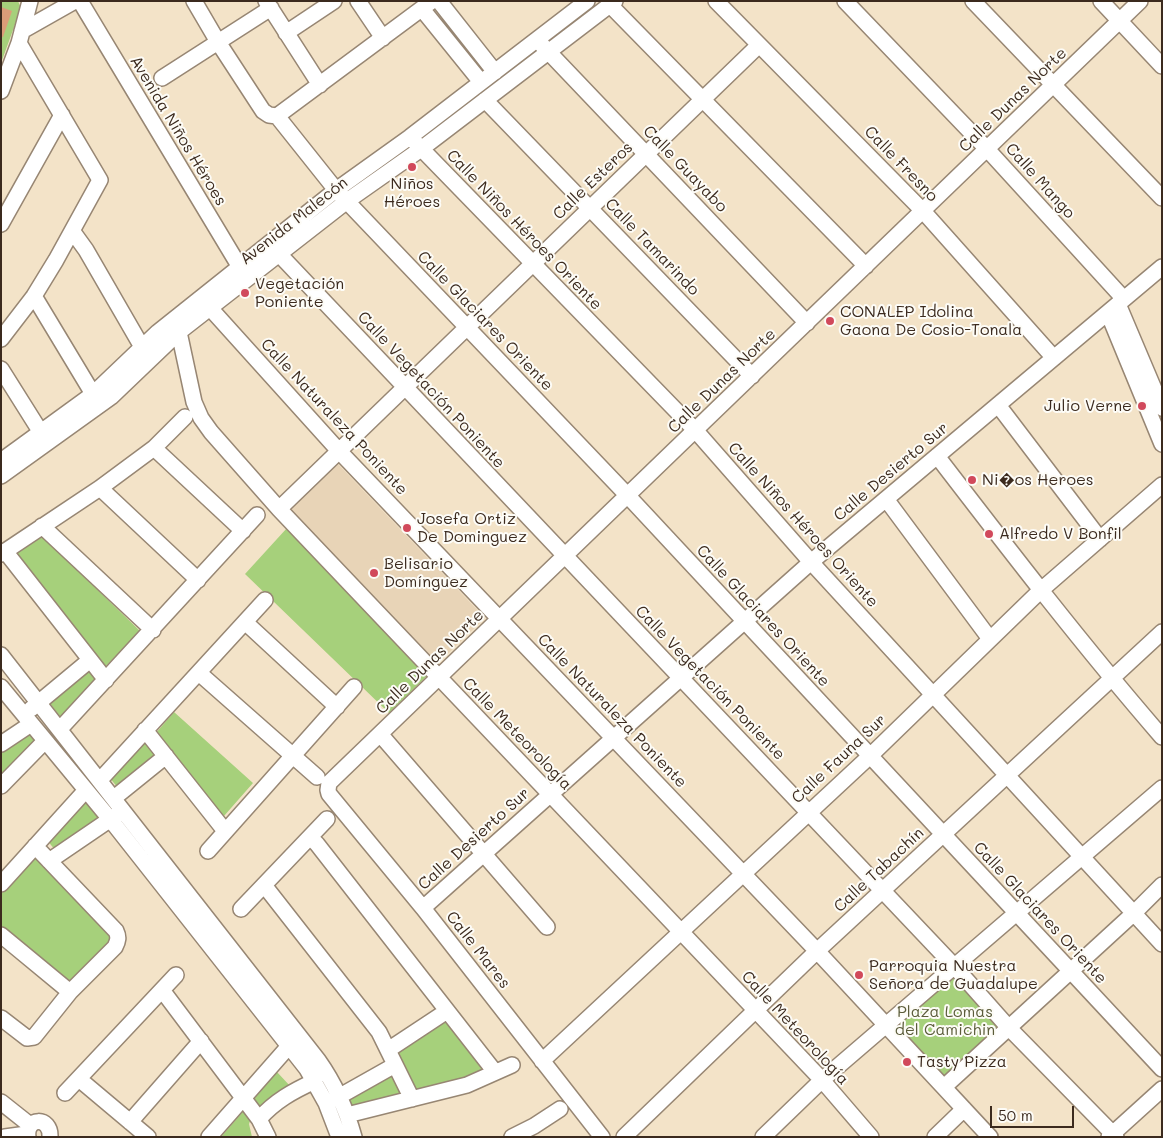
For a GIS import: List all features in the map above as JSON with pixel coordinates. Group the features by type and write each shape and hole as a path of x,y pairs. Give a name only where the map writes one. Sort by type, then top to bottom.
{"street":[{"path":"1,91 20,37 30,1"},
{"path":"20,37 75,1"},
{"name":"Avenida Niños Héroes","path":"80,1 244,273"},
{"name":"Calle Glaciares Oriente","path":"194,1 218,42 264,111 268,115 277,116 336,190 628,496 1162,1069"},
{"path":"286,33 334,1"},
{"path":"358,1 383,38"},
{"path":"439,1 495,72"},
{"name":"Avenida Malecón","path":"1,476 111,397 179,332 210,308 244,273 336,190 410,137 586,1"},
{"name":"Calle Fresno","path":"716,1 922,211 1054,358"},
{"name":"Calle Mango","path":"845,1 987,149 1117,305"},
{"path":"973,1 1162,198"},
{"path":"1101,1 1162,66"},
{"name":"Calle Dunas Norte","path":"322,782 331,780 439,678 1140,1"},
{"path":"612,3 703,100 866,266"},
{"name":"Avenida Malecón","path":"1,461 93,394 158,332 244,273 279,254 347,201 421,149 612,3"},
{"path":"162,78 218,42 268,5 320,86"},
{"path":"277,116 427,5 481,82"},
{"path":"1,339 34,296 99,183 20,37"},
{"name":"Calle Guayabo","path":"537,39 807,323"},
{"name":"Calle Esteros","path":"278,510 759,45"},
{"name":"Calle Tamarindo","path":"485,100 752,376"},
{"path":"1,224 62,115"},
{"name":"Calle Niños Héroes Oriente","path":"410,137 696,431 811,562 1162,944"},
{"path":"72,232 86,250 142,347"},
{"name":"Calle Vegetación Poniente","path":"279,254 883,890 1009,1028 1113,1136"},
{"name":"Calle Desierto Sur","path":"423,908 811,562 1162,267"},
{"path":"34,296 93,394"},
{"path":"1117,305 1162,408"},
{"path":"1117,305 1162,444"},
{"name":"Calle Naturaleza Poniente","path":"210,308 339,451 743,874 990,1137"},
{"name":"Calle Meteorología","path":"179,332 194,402 201,418 278,510 822,1080 871,1137"},
{"path":"1,369 40,432"},
{"path":"998,405 1100,538"},
{"path":"106,680 3,552 100,488 154,448 185,417"},
{"path":"154,448 243,531"},
{"path":"937,456 1040,591 1111,679 1162,737"},
{"name":"Calle Fauna Sur","path":"542,1061 870,756 1040,591 1162,485"},
{"path":"100,488 198,580"},
{"path":"886,498 990,639"},
{"path":"60,729 257,515"},
{"path":"42,526 153,630"},
{"path":"100,780 266,600"},
{"path":"245,622 337,707"},
{"name":"Calle Tabachín","path":"624,1137 816,951 1162,632"},
{"path":"1,654 318,1060 338,1093 347,1115 346,1136"},
{"path":"1,744 27,720 39,703 90,660"},
{"name":"Calle Mares","path":"199,673 322,782 329,794 423,908 602,1137"},
{"path":"1,687 110,819 289,1046 315,1081 334,1121 346,1136"},
{"path":"208,851 354,687"},
{"path":"146,730 225,832"},
{"path":"380,734 547,927"},
{"path":"1,786 45,741"},
{"path":"114,798 166,756"},
{"path":"763,1137 822,1080 1162,788"},
{"path":"1,884 86,790"},
{"path":"49,861 124,810"},
{"path":"241,909 327,819"},
{"path":"310,837 495,1072"},
{"path":"1,1018 30,1039 34,1037 70,992 115,947 118,935 35,846"},
{"path":"264,885 379,1032 412,1099"},
{"path":"944,1087 1134,913 1162,885"},
{"path":"193,925 206,915"},
{"path":"1,935 70,992"},
{"path":"65,1093 176,975"},
{"path":"162,990 244,1097 259,1118 268,1137"},
{"path":"388,1050 447,1011"},
{"path":"130,1122 200,1041"},
{"path":"209,1137 289,1046"},
{"path":"322,1095 338,1093 395,1065"},
{"path":"347,1115 467,1085 512,1065"},
{"path":"79,1079 148,1137"},
{"path":"259,1118 284,1096 315,1081"},
{"path":"1113,1136 1162,1089"},
{"path":"1,1102 28,1132"},
{"path":"512,1137 539,1131 560,1109"},
{"path":"935,1137 964,1109"},
{"path":"5,1137 28,1132 39,1122 45,1123 49,1127 50,1137"}],"shaded area":[{"path":"338,464 485,618 436,665 289,510"}],"green space":[{"path":"1,1 18,1 21,8 1,63"},
{"path":"287,528 427,676 389,713 245,574"},
{"path":"40,534 140,631 105,667 13,553"},
{"path":"88,668 98,680 62,719 49,702"},
{"path":"174,712 253,783 224,816 155,734"},
{"path":"30,729 39,739 1,779 1,749"},
{"path":"144,739 158,755 118,788 109,777"},
{"path":"86,799 102,818 55,850 47,840"},
{"path":"37,855 110,934 109,944 74,982 67,982 1,928 1,894"},
{"name":"Plaza Lomas del Camichin","path":"947,962 1005,1026 943,1081 885,1017"},
{"path":"444,1017 486,1071 415,1094 395,1052"},
{"path":"394,1071 405,1097 351,1110 346,1098"},
{"path":"277,1072 291,1087 253,1112 249,1124 252,1137 221,1137"}],"building":[{"path":"1,7 12,11 3,37 1,37"}],"place":[{"name":"Niños Héroes","path":"412,167"},
{"name":"Vegetación Poniente","path":"245,293"},
{"name":"CONALEP Idolina Gaona De Cosio-Tonala","path":"830,321"},
{"name":"Julio Verne","path":"1142,406"},
{"name":"Ni�os Heroes","path":"972,480"},
{"name":"Josefa Ortiz De Dominguez","path":"407,528"},
{"name":"Alfredo V Bonfil","path":"989,534"},
{"name":"Belisario Domínguez","path":"374,573"},
{"name":"Parroquia Nuestra Señora de Guadalupe","path":"859,975"},
{"name":"Tasty Pizza","path":"907,1062"}]}
